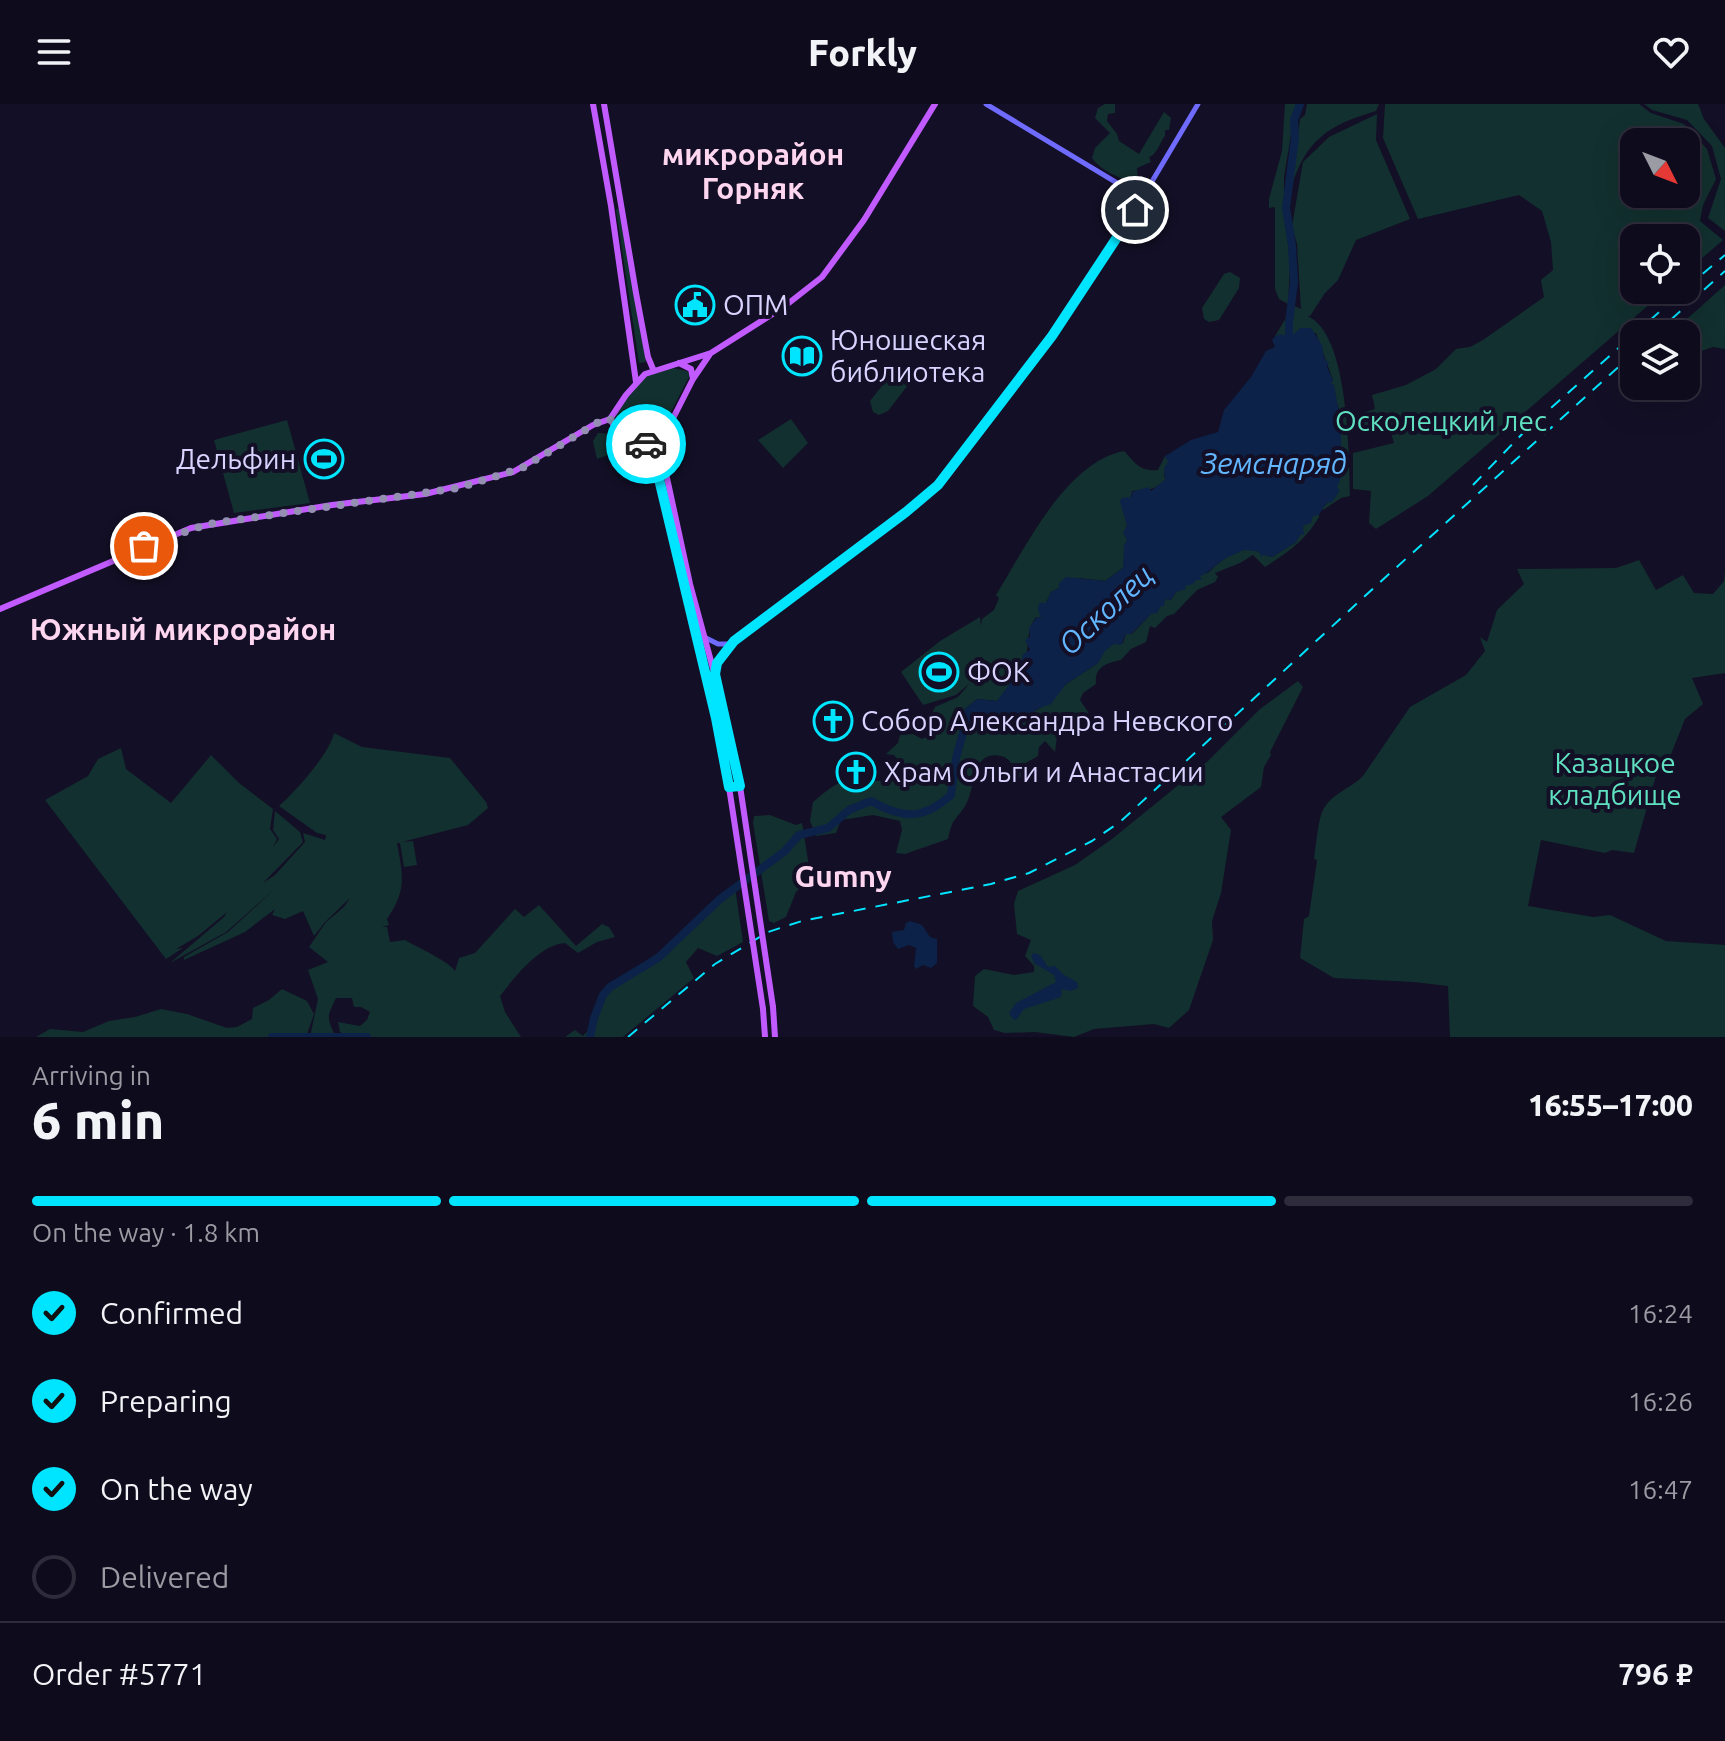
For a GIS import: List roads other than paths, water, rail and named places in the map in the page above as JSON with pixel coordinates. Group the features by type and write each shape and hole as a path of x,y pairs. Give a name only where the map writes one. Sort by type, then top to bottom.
{"main road":[{"path":"593,104 636,382"},
{"path":"604,104 648,357 653,369"},
{"path":"0,609 191,528 332,505 425,494 516,471 593,425 610,419 636,382 653,369 711,353 785,306 822,277 864,220 935,104"},
{"path":"986,104 1142,198"},
{"path":"715,674 717,663 731,644 938,485 1052,336 1142,198 1198,104"},
{"path":"611,206 621,205"},
{"path":"711,353 693,379 663,438 662,455 740,786 775,1037"},
{"path":"679,363 691,369 693,379"},
{"path":"610,419 617,431 651,448 654,458 716,718 765,1037"},
{"path":"645,444 663,438"},
{"path":"704,636 712,643 731,644"},
{"path":"729,787 740,786"}],"water":[{"name":"Земснаряд","path":"1301,328 1311,328 1329,363 1327,367 1334,385 1343,453 1337,488 1340,490 1319,515 1313,516 1311,523 1303,526 1304,535 1301,534 1296,542 1272,557 1263,555 1260,558 1261,554 1257,551 1242,550 1200,576 1202,580 1196,580 1185,586 1186,589 1176,592 1171,600 1165,599 1164,606 1131,634 1126,634 1121,645 1114,644 1105,651 1098,663 1066,684 1051,704 1037,709 1017,730 967,713 965,709 977,699 997,701 1018,677 1024,666 1021,663 1023,654 1030,650 1025,640 1030,637 1029,628 1037,617 1041,618 1039,603 1046,603 1051,592 1059,588 1060,582 1066,577 1105,581 1123,568 1127,540 1123,533 1127,526 1120,501 1122,498 1131,497 1132,492 1148,487 1151,491 1165,480 1164,468 1168,462 1165,456 1191,440 1218,432 1224,410 1251,377 1266,351 1275,347 1274,337 1291,336"},
{"path":"910,921 922,925 930,937 937,939 937,963 931,968 923,965 916,969 916,948 909,945 898,949 893,942 892,932 904,930"},
{"path":"1035,953 1048,967 1055,966 1077,982 1078,988 1070,991 1062,989 1061,997 1024,1009 1016,1020 1009,1013 1016,1003 1056,982 1054,975 1034,963 1031,955"}],"waterway":[{"name":"Осколец","path":"1289,345 1294,282 1286,208 1295,138 1294,120 1300,104"},
{"name":"Осколец","path":"590,1037 603,995 610,987 658,958 720,899 785,851 799,835 828,828 849,810 871,801 893,811 912,814 931,809 951,795 956,758 969,711 977,710"},
{"name":"Осколец","path":"272,1037 367,1037"}],"railway":[{"path":"1700,276 1725,255"},
{"path":"1671,320 1725,271"},
{"path":"1473,485 1525,431 1668,304"},
{"path":"628,1037 715,964 768,932 802,921 991,884 1029,873 1092,841 1120,822 1620,366"}],"place":[{"name":"ОПМ","path":"695,305"},
{"name":"Юношеская библиотека","path":"802,356"},
{"name":"Дельфин","path":"324,459"},
{"name":"ФОК","path":"939,672"},
{"name":"Собор Александра Невского","path":"833,721"},
{"name":"Храм Ольги и Анастасии","path":"856,772"}],"district":[{"name":"микрорайон Горняк","path":"753,172"},
{"name":"Южный микрорайон","path":"183,630"},
{"name":"Gumny","path":"843,877"}],"park label":[{"name":"Осколецкий лес","path":"1441,421"},
{"name":"Казацкое кладбище","path":"1615,779"}]}
